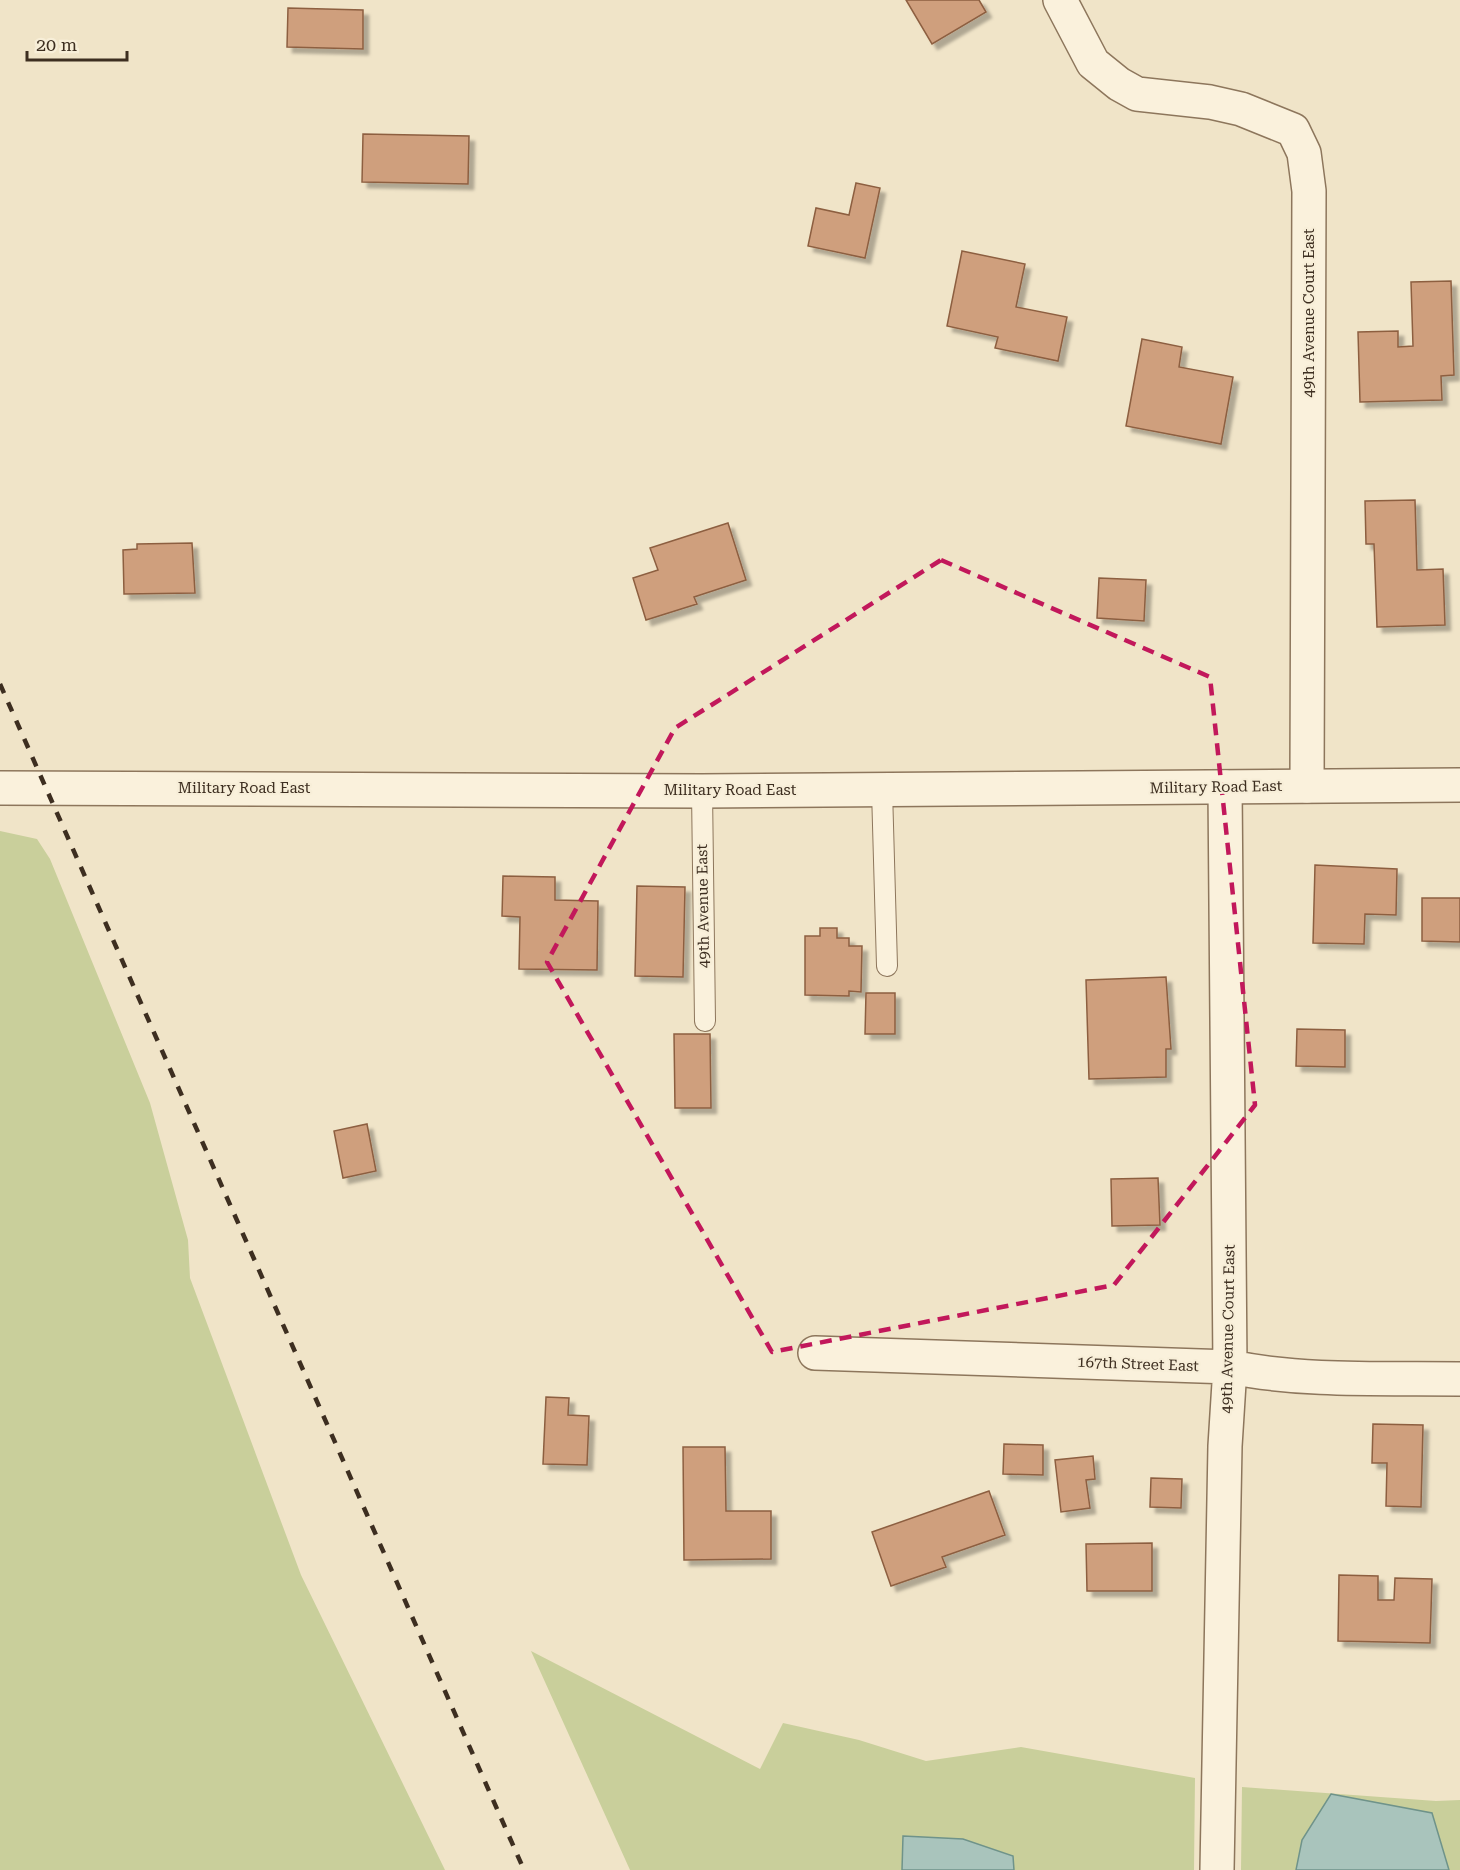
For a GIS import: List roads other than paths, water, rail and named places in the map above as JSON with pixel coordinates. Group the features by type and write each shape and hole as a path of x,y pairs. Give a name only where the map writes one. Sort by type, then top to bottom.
{"street":[{"name":"49th Avenue Court East","path":"1060,0 1093,63 1119,84 1137,94 1182,101 1210,102 1265,117 1293,130 1304,153 1309,191 1307,786"},
{"name":"Military Road East","path":"0,788 702,791 1460,785"},
{"name":"49th Avenue Court East","path":"1217,1870 1225,1446 1230,1367 1225,788"},
{"name":"167th Street East","path":"815,1353 1230,1367 1258,1372 1349,1378 1460,1379"}],"lane":[{"path":"882,790 887,966"},
{"name":"49th Avenue East","path":"702,791 705,1021"}],"water":[{"path":"1331,1794 1432,1813 1449,1870 1296,1870 1302,1840"},
{"path":"903,1836 963,1839 1013,1856 1014,1870 902,1870"}],"railway":[{"path":"0,684 524,1870"}]}
